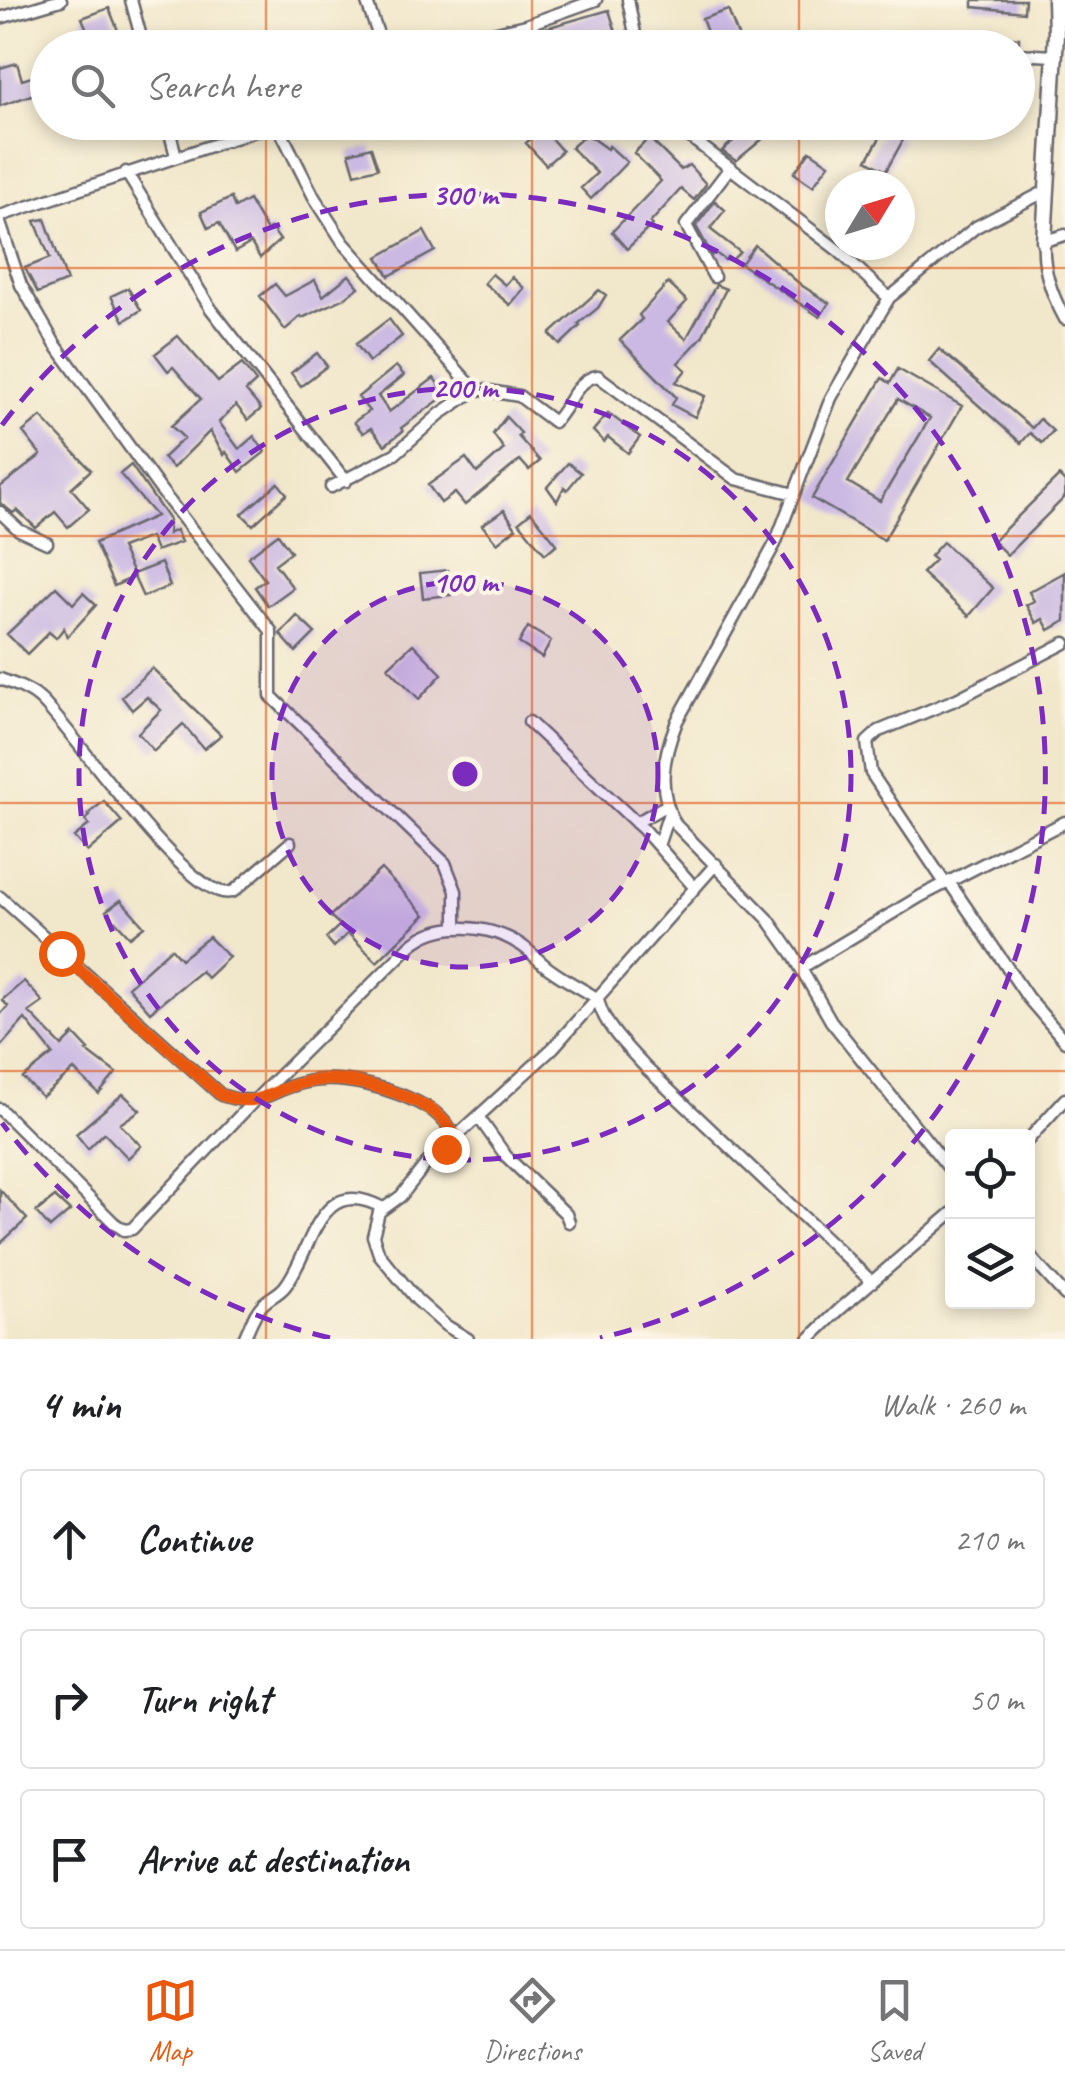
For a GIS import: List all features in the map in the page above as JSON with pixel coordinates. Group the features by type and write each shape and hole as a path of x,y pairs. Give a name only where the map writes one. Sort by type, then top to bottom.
{"street":[{"path":"0,18 62,0"},
{"path":"131,0 139,30"},
{"path":"366,0 376,30"},
{"path":"505,30 596,0"},
{"path":"628,0 634,30"},
{"path":"1055,0 1044,240 1048,280 1065,318"},
{"path":"1035,55 1053,56"},
{"path":"172,140 176,156"},
{"path":"226,140 126,172 0,220 21,285 55,344 270,631 271,696 445,863 456,890 456,926"},
{"path":"288,140 314,197 343,242 477,389 519,396 554,422 582,384 598,376 736,479 794,494"},
{"path":"693,140 838,251 890,298"},
{"path":"714,278 686,225 729,169"},
{"path":"126,172 211,309 346,481"},
{"path":"945,1163 832,1021 768,919 676,825 667,809 662,779 666,750 677,721 774,544 831,398 890,298 976,227 1046,190"},
{"path":"1044,240 1065,235"},
{"path":"331,487 396,454 440,414 477,389"},
{"path":"0,512 18,530 47,543"},
{"path":"1065,643 957,698 879,731 867,742 871,773 1028,998 1065,1041"},
{"path":"0,679 40,699 150,832 178,862 216,893 226,895 234,891 290,842"},
{"path":"529,722 636,823 695,888"},
{"path":"636,823 667,809"},
{"path":"658,846 667,809"},
{"path":"801,968 947,883 1065,822"},
{"path":"468,1339 417,1300 379,1254 373,1236 383,1208 401,1196 426,1164 553,1048 716,864"},
{"path":"0,897 183,1060 211,1090 234,1100 252,1102 286,1087 329,1080 396,1093 430,1109 457,1137"},
{"path":"0,1109 124,1230 132,1229 252,1102 410,946 432,931 456,926 506,937 598,998 619,1037 647,1068 872,1282"},
{"path":"1035,1132 1065,1099"},
{"path":"479,1118 498,1147 566,1214 569,1222"},
{"path":"244,1339 259,1308 288,1283 331,1206 358,1197 383,1208"},
{"path":"810,1339 946,1219"},
{"path":"1035,1262 1065,1295"}],"building":[{"path":"973,0 1025,0 1024,12 973,7"},
{"path":"109,8 118,30 87,30 82,18"},
{"path":"609,10 615,30 539,30"},
{"path":"728,10 736,30 706,30 702,19"},
{"path":"17,63 22,80 30,78 30,95 0,106 0,68"},
{"path":"552,140 562,151 546,165 526,143"},
{"path":"580,140 594,140 607,149 609,146 627,162 591,199 581,188 597,173 571,148"},
{"path":"651,140 681,170 689,165 706,184 694,200 681,189 627,249 612,232 661,181 634,153"},
{"path":"734,140 761,140 736,161 722,151"},
{"path":"879,140 903,140 887,170 867,160"},
{"path":"371,147 378,168 355,174 349,153"},
{"path":"810,151 829,164 813,186 794,173"},
{"path":"231,198 235,208 249,200 267,231 271,228 280,240 260,258 251,243 235,252 219,223 208,228 201,212"},
{"path":"715,201 725,210 710,229 740,252 732,260 714,252 712,255 696,226"},
{"path":"45,219 67,281 38,293 25,268 50,258 35,221"},
{"path":"424,231 435,251 389,276 378,257"},
{"path":"755,245 801,285 829,303 820,317 741,264"},
{"path":"492,274 505,285 512,277 524,288 510,305 484,283"},
{"path":"349,275 359,287 343,299 301,316 285,330 260,296 275,284 285,296 315,280 323,296"},
{"path":"668,283 687,301 668,322 686,339 716,285 726,289 702,337 678,363 686,370 676,382 705,396 695,417 672,405 676,397 620,340 642,319 639,315"},
{"path":"128,288 141,310 124,321 111,296"},
{"path":"599,290 606,295 598,308 560,345 550,334"},
{"path":"389,319 402,336 369,362 356,344"},
{"path":"178,336 218,382 242,364 256,382 246,391 261,409 248,420 236,405 219,422 239,449 254,436 265,452 240,472 210,431 173,468 163,458 184,438 171,426 201,399 173,367 168,371 155,354"},
{"path":"939,349 1032,428 1040,419 1053,431 1042,443 1030,433 1021,443 929,361"},
{"path":"317,353 327,366 301,386 291,373"},
{"path":"396,366 404,375 378,396 389,412 434,378 446,395 401,428 403,431 385,445 371,428 363,433 354,422 369,411 358,397"},
{"path":"898,369 962,406 884,540 812,498 882,378 890,383","holes":["898,399 930,418 880,501 848,482"]},
{"path":"608,413 640,437 628,453 608,437 604,442 593,431"},
{"path":"41,417 91,470 71,488 89,509 68,527 55,512 36,528 17,510 13,513 0,503 0,487 41,455 23,432"},
{"path":"506,417 540,461 529,470 520,460 465,505 455,493 441,503 428,485 466,458 477,473 504,449 493,434"},
{"path":"568,463 581,473 567,490 564,487 557,501 547,487"},
{"path":"131,465 169,520 168,534 176,530 181,542 156,551 150,537 121,548 133,574 161,563 170,586 143,597 134,577 114,586 95,543 156,516 120,474"},
{"path":"1059,476 1065,482 1065,497 1007,555 993,541"},
{"path":"278,483 287,494 253,525 242,514"},
{"path":"504,510 516,528 497,543 482,525"},
{"path":"531,512 557,544 545,554 519,522"},
{"path":"278,534 291,552 275,564 293,588 268,606 255,587 265,580 248,557"},
{"path":"943,542 993,588 969,616 922,573 935,560 930,556"},
{"path":"448,570 451,595 423,598 420,573"},
{"path":"1065,572 1065,621 1049,630 1043,619 1036,623 1026,605 1034,601 1029,592"},
{"path":"56,587 73,604 83,593 96,605 67,637 64,628 56,638 49,632 27,654 7,634"},
{"path":"297,616 315,633 296,652 280,634"},
{"path":"528,627 551,641 542,658 519,643"},
{"path":"413,644 442,674 419,699 388,667"},
{"path":"152,668 221,735 204,749 183,724 154,751 138,733 161,710 147,697 132,710 122,697"},
{"path":"104,801 122,822 87,852 74,837 89,825 85,820 88,814"},
{"path":"381,869 425,915 377,962 348,933 334,947 326,938 340,925 330,916"},
{"path":"121,900 144,926 130,937 106,911"},
{"path":"209,937 229,957 207,978 201,971 150,1012 128,987 171,948 181,959"},
{"path":"24,981 43,1002 29,1012 62,1046 74,1034 87,1051 116,1073 99,1094 74,1070 42,1097 23,1078 53,1054 25,1019 0,1047 0,1015 8,1006 2,1000"},
{"path":"123,1094 140,1110 120,1124 141,1146 128,1158 104,1133 88,1149 76,1134"},
{"path":"0,1190 27,1219 0,1244"},
{"path":"55,1197 70,1211 50,1228 36,1212"}],"route":[{"path":"61,953 183,1060 211,1090 234,1100 252,1102 286,1087 329,1080 396,1093 438,1114 457,1137 446,1149"}]}
